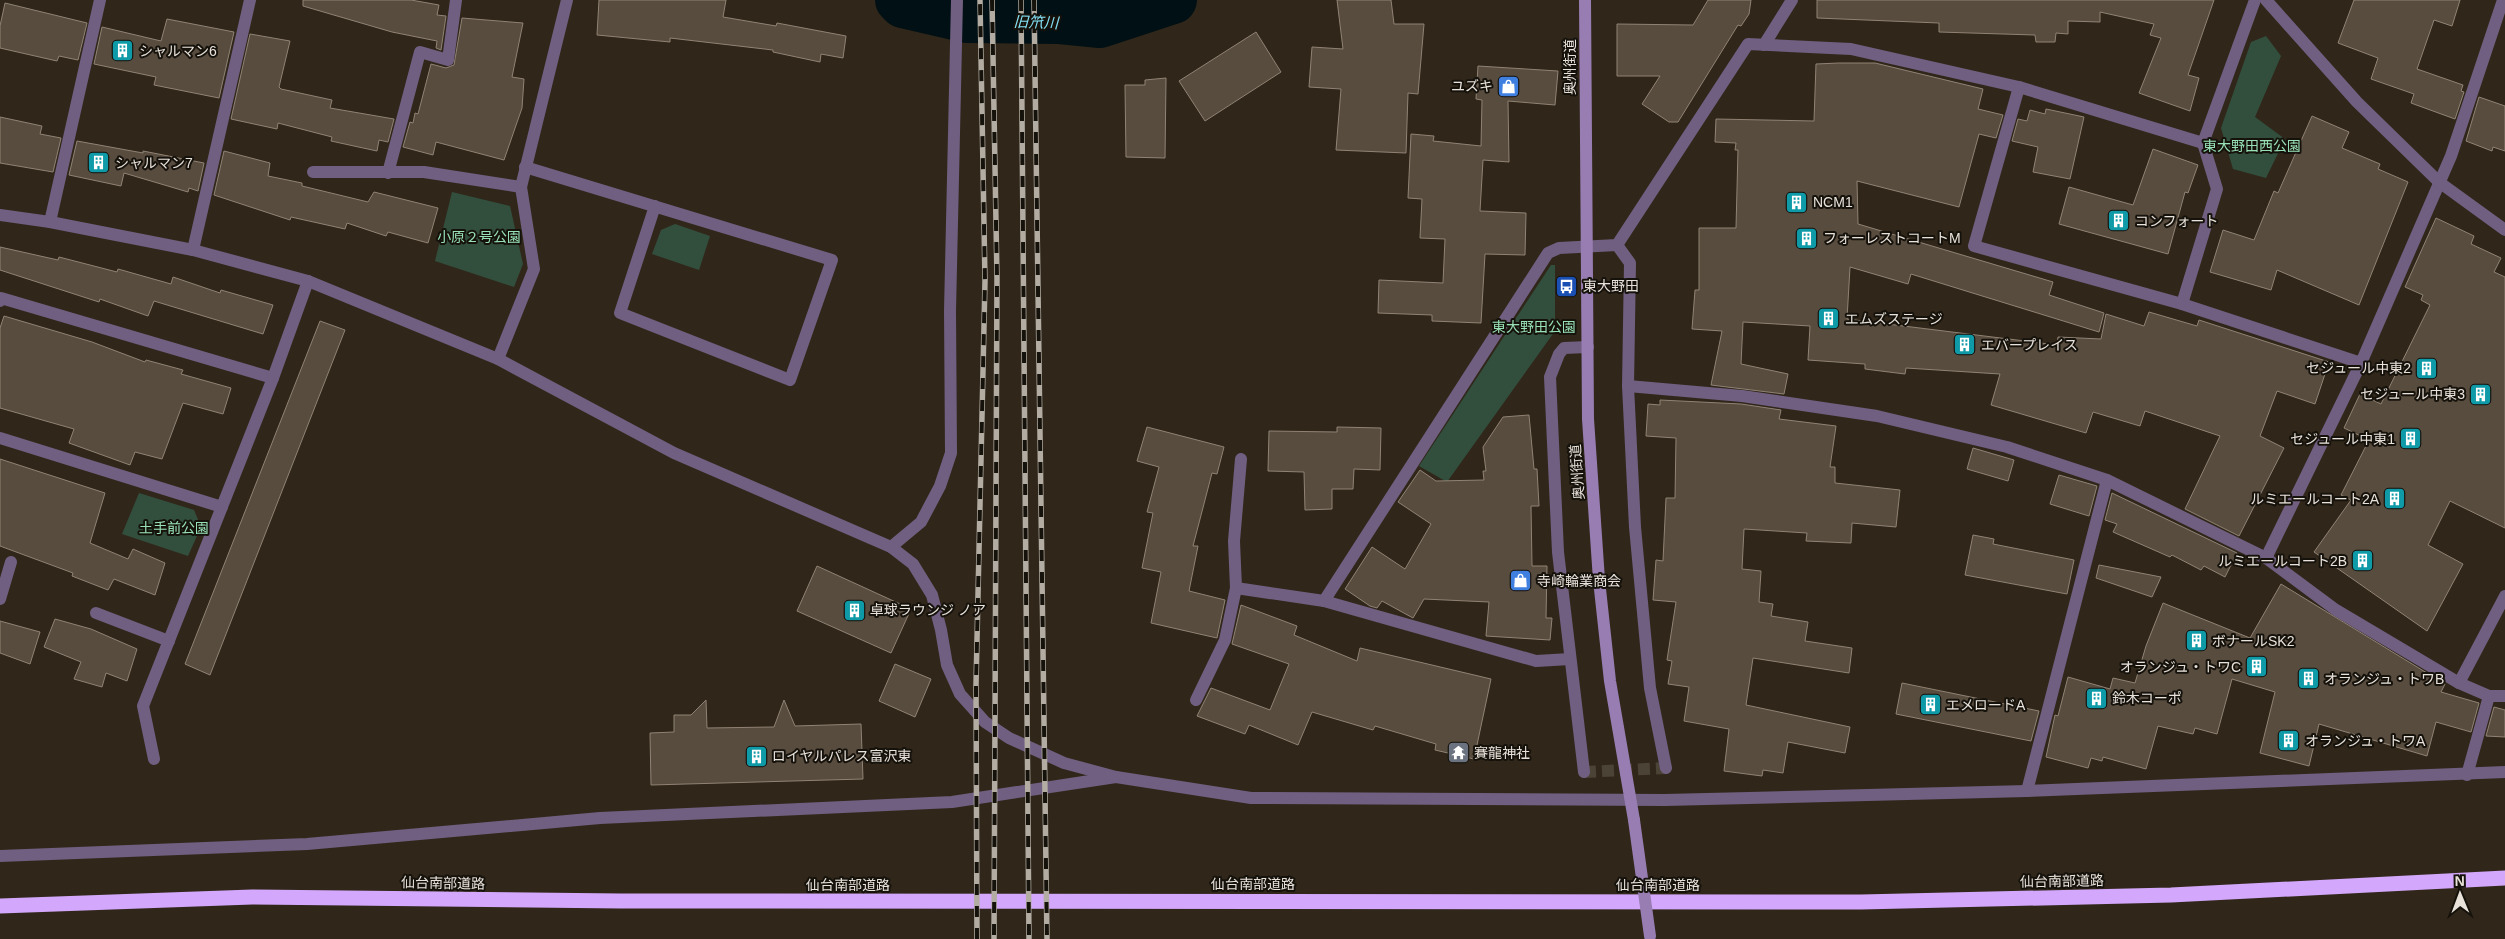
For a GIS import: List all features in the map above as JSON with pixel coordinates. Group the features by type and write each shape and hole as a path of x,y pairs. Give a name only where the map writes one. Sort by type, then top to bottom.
{"highway":[{"name":"仙台南部道路","path":"0,906 252,897 621,901 1861,902 2171,895 2505,878"}],"main road":[{"name":"奥州街道","path":"1585,0 1588,419 1599,580 1610,682 1634,820 1650,938"}],"street":[{"path":"50,222 100,0"},
{"path":"193,250 250,0"},
{"path":"388,173 420,52 448,60 456,0"},
{"path":"498,359 534,269 521,187 567,0"},
{"path":"891,547 921,522 940,486 951,453 950,310 957,0"},
{"path":"1764,45 1792,0"},
{"path":"2182,304 2217,189 2203,143 2254,0"},
{"path":"2266,0 2357,102 2439,182 2505,230"},
{"path":"2266,558 2361,363 2451,156 2503,0"},
{"path":"1618,245 1748,44 1851,49 2019,87 2203,143"},
{"path":"2019,87 1974,246 2182,304 2361,363"},
{"path":"526,167 655,206 832,260 790,380 620,313 655,206"},
{"path":"313,172 424,172 521,187"},
{"path":"0,215 50,222 193,250 308,281 498,359 674,453 891,547 912,564 932,595 947,665 960,694 985,722 1009,738 1064,762 1116,777 1251,798 1629,800 2027,791 2505,772"},
{"path":"1324,601 1548,253 1559,248 1618,245"},
{"path":"1618,245 1630,263 1628,386 1635,527 1648,669 1666,768"},
{"path":"154,759 143,706 273,378 308,281"},
{"path":"0,301 1,298 273,378"},
{"path":"1584,772 1558,552 1550,377 1559,354 1564,348 1588,347"},
{"path":"1628,386 1742,396 1876,416 2007,447 2107,480 2266,558 2336,610 2459,683 2489,696 2505,696"},
{"path":"0,438 222,507"},
{"path":"1196,700 1225,640 1236,588 1234,541 1241,459"},
{"path":"2027,791 2107,480"},
{"path":"0,599 2,586 11,562"},
{"path":"1236,588 1324,601 1536,661 1570,659"},
{"path":"2459,683 2505,596"},
{"path":"96,613 169,641"},
{"path":"2467,775 2489,696"},
{"path":"0,856 307,844 600,818 952,802 1116,777"}],"green space":[{"name":"東大野田西公園","path":"2266,36 2281,56 2255,117 2285,139 2266,178 2233,169 2221,128 2251,42"},
{"name":"小原２号公園","path":"452,192 510,206 523,264 514,287 435,261"},
{"path":"675,224 710,236 699,270 652,254 661,230"},
{"name":"東大野田公園","path":"1551,265 1555,265 1555,331 1447,482 1419,466"},
{"name":"土手前公園","path":"139,493 194,510 201,527 188,556 122,534"}],"building":[{"path":"303,0 411,0 439,5 437,15 446,16 441,50 436,48 437,41 392,32 303,6"},
{"path":"599,0 726,0 723,17 776,26 777,23 846,36 843,58 821,54 820,62 773,52 773,50 670,38 670,42 597,35"},
{"path":"1337,0 1391,0 1394,24 1424,24 1418,94 1408,93 1406,153 1336,150 1341,89 1309,87 1312,47 1343,49"},
{"path":"1708,0 1751,0 1749,14 1741,26 1738,25 1678,122 1669,122 1642,104 1660,76 1617,76 1617,24 1693,25"},
{"path":"1817,0 2214,0 2188,75 2199,78 2190,111 2139,93 2161,38 2150,35 2154,24 2100,12 2100,22 2068,21 2068,34 2056,33 2055,42 2036,42 2035,35 1939,32 1939,23 1817,18"},
{"path":"2354,0 2460,0 2452,26 2434,20 2417,69 2463,85 2461,91 2464,92 2455,119 2411,103 2414,94 2371,79 2378,58 2338,43"},
{"path":"5,3 87,23 78,60 59,56 57,61 0,48 0,26"},
{"path":"462,18 523,23 512,77 524,79 522,108 504,160 436,142 433,155 403,147 410,122 413,123 415,113 418,114 431,64 446,68 454,65"},
{"path":"167,19 234,32 219,98 154,85 156,77 94,64 102,27 161,41"},
{"path":"1256,32 1281,72 1205,121 1179,81"},
{"path":"250,34 290,41 279,87 281,89 332,100 330,108 394,119 388,142 379,140 377,151 331,141 332,137 278,123 277,129 231,119"},
{"path":"1875,63 1983,89 1978,109 2003,115 1996,138 1979,134 1959,207 1857,181 1858,224 2053,282 2049,295 2104,313 2099,332 1911,274 1908,284 1850,267 1847,319 2057,345 2058,337 2101,339 2106,314 2144,326 2149,312 2197,326 2199,320 2329,362 2315,404 2277,391 2260,436 2284,448 2239,536 2185,509 2220,436 2145,411 2140,426 2093,412 2086,433 1991,405 2000,374 1906,368 1905,374 1865,369 1865,364 1808,360 1810,326 1743,322 1741,364 1788,374 1784,394 1711,385 1722,331 1692,329 1695,290 1699,290 1699,228 1736,228 1738,150 1735,150 1736,143 1715,142 1716,119 1814,121 1816,64"},
{"path":"1478,66 1558,71 1555,105 1508,101 1509,162 1483,160 1480,211 1526,213 1525,255 1485,254 1481,323 1432,321 1432,315 1378,313 1379,280 1443,283 1445,239 1420,238 1422,199 1408,198 1411,134 1434,136 1433,141 1481,146 1482,100 1476,99"},
{"path":"1166,78 1165,158 1126,157 1125,85 1145,85 1145,80"},
{"path":"2479,97 2505,106 2505,151 2493,147 2492,151 2466,141"},
{"path":"2046,109 2084,117 2070,179 2033,172 2038,147 2012,141 2018,119 2027,121 2030,110 2045,114"},
{"path":"2312,116 2349,132 2342,148 2380,164 2378,169 2408,182 2359,305 2277,270 2271,290 2210,272 2223,230 2254,240 2274,191 2278,193"},
{"path":"0,117 42,126 40,134 61,138 53,172 0,163"},
{"path":"77,141 204,163 198,191 189,188 188,192 124,173 121,186 69,175"},
{"name":"コンフォート","path":"2153,149 2198,165 2188,193 2185,192 2168,254 2059,224 2069,187 2133,205"},
{"path":"224,151 270,163 268,176 302,183 302,186 368,202 374,192 438,208 428,243 388,232 386,236 347,223 345,229 291,217 290,220 214,195"},
{"path":"2436,218 2474,236 2471,244 2501,258 2494,272 2505,277 2505,528 2450,501 2428,545 2463,564 2427,631 2314,552 2351,500 2341,495 2369,440 2344,428 2360,394 2381,404 2430,305 2421,300 2423,295 2405,287"},
{"path":"0,247 58,260 59,257 117,272 118,269 171,284 173,277 220,293 221,290 273,305 263,334 154,301 148,316 100,299 99,302 0,270"},
{"path":"4,316 92,342 145,362 146,360 183,370 181,374 231,388 223,414 183,403 162,459 135,452 130,465 69,443 74,429 0,408 0,328"},
{"path":"320,321 345,330 210,675 185,664"},
{"path":"1660,400 1741,404 1781,410 1779,419 1836,426 1830,467 1835,467 1835,483 1900,490 1896,527 1852,523 1851,543 1806,541 1807,533 1744,529 1742,569 1761,571 1759,602 1773,604 1771,616 1808,622 1805,641 1852,648 1849,673 1753,658 1746,705 1850,727 1845,753 1788,742 1783,773 1763,770 1762,776 1724,771 1729,729 1684,721 1689,687 1668,684 1672,661 1667,660 1676,602 1653,600 1656,560 1663,561 1666,498 1675,498 1676,438 1646,436 1648,404 1660,405"},
{"path":"1529,415 1534,469 1537,469 1539,506 1531,506 1532,566 1547,566 1546,618 1552,618 1550,640 1486,636 1489,602 1424,599 1413,618 1382,601 1377,608 1370,606 1345,589 1372,547 1405,569 1431,524 1398,502 1420,470 1436,481 1484,480 1483,471 1486,471 1483,447 1503,417"},
{"path":"1147,427 1224,447 1217,474 1212,473 1193,546 1198,546 1189,591 1225,600 1217,638 1151,623 1161,572 1142,568 1153,513 1147,512 1159,467 1137,461"},
{"path":"1337,427 1381,428 1380,470 1354,469 1353,489 1332,489 1332,509 1305,510 1304,472 1268,471 1269,431 1337,432"},
{"path":"1973,448 2014,460 2008,481 1967,469"},
{"path":"0,459 105,493 90,543 128,559 133,549 165,563 155,595 114,579 108,590 72,576 73,573 0,546"},
{"path":"2059,475 2097,486 2089,516 2050,504"},
{"path":"2112,493 2237,553 2225,577 2204,566 2201,570 2172,555 2170,557 2113,532 2117,524 2105,520"},
{"path":"1973,535 1994,539 1993,544 2074,560 2067,594 1965,575"},
{"path":"2099,565 2161,577 2152,597 2096,578"},
{"name":"卓球ラウンジ ノア","path":"817,566 911,609 891,653 797,611"},
{"path":"2281,584 2445,684 2441,692 2479,703 2471,732 2436,722 2427,756 2319,724 2309,766 2260,753 2275,692 2232,679 2217,734 2195,728 2193,734 2158,726 2146,769 2103,757 2102,761 2091,758 2088,768 2046,757 2055,715 2058,716 2068,677 2110,689 2113,678 2135,683 2146,646 2163,603 2250,638"},
{"path":"1241,605 1297,626 1294,635 1357,661 1360,648 1491,679 1474,759 1435,750 1436,744 1375,726 1373,730 1312,712 1298,745 1249,725 1245,734 1197,716 1211,688 1270,710 1289,664 1232,644"},
{"path":"55,619 91,629 137,649 127,681 106,673 102,687 74,679 81,662 44,647"},
{"path":"0,621 40,632 30,664 0,653"},
{"path":"895,664 931,679 915,717 879,701"},
{"path":"1902,683 2039,711 2031,741 1896,714"},
{"name":"ロイヤルパレス富沢東","path":"706,700 707,728 774,727 784,700 795,726 861,724 863,779 651,785 650,733 674,732 674,715 691,715"},
{"path":"2494,707 2505,710 2505,737 2486,736"}],"waterway":[{"name":"旧笊川","path":"899,0 903,4 968,19 1060,20 1100,24 1173,0"}],"tunnel":[{"path":"1584,772 1666,768"}],"railway":[{"path":"977,939 976,685 985,281 980,0"},
{"path":"992,0 997,278 994,939"},
{"path":"1021,0 1029,939"},
{"path":"1034,0 1047,939"}],"place":[{"name":"シャルマン6","path":"123,51"},
{"name":"ユズキ","path":"1509,86"},
{"name":"シャルマン7","path":"99,163"},
{"name":"NCM1","path":"1797,202"},
{"name":"コンフォート","path":"2119,221"},
{"name":"フォーレストコートM","path":"1807,238"},
{"name":"東大野田","path":"1567,286"},
{"name":"エムズステージ","path":"1829,319"},
{"name":"エバープレイス","path":"1965,345"},
{"name":"セジュール中東2","path":"2427,368"},
{"name":"セジュール中東3","path":"2481,394"},
{"name":"セジュール中東1","path":"2411,439"},
{"name":"ルミエールコート2A","path":"2395,499"},
{"name":"ルミエールコート2B","path":"2363,561"},
{"name":"寺崎輪業商会","path":"1521,581"},
{"name":"卓球ラウンジ ノア","path":"854,610"},
{"name":"ボナールSK2","path":"2196,641"},
{"name":"オランジュ・トワC","path":"2257,667"},
{"name":"オランジュ・トワB","path":"2308,679"},
{"name":"鈴木コーポ","path":"2096,698"},
{"name":"エメロードA","path":"1930,705"},
{"name":"オランジュ・トワA","path":"2289,741"},
{"name":"賽龍神社","path":"1458,753"},
{"name":"ロイヤルパレス富沢東","path":"756,756"}]}
